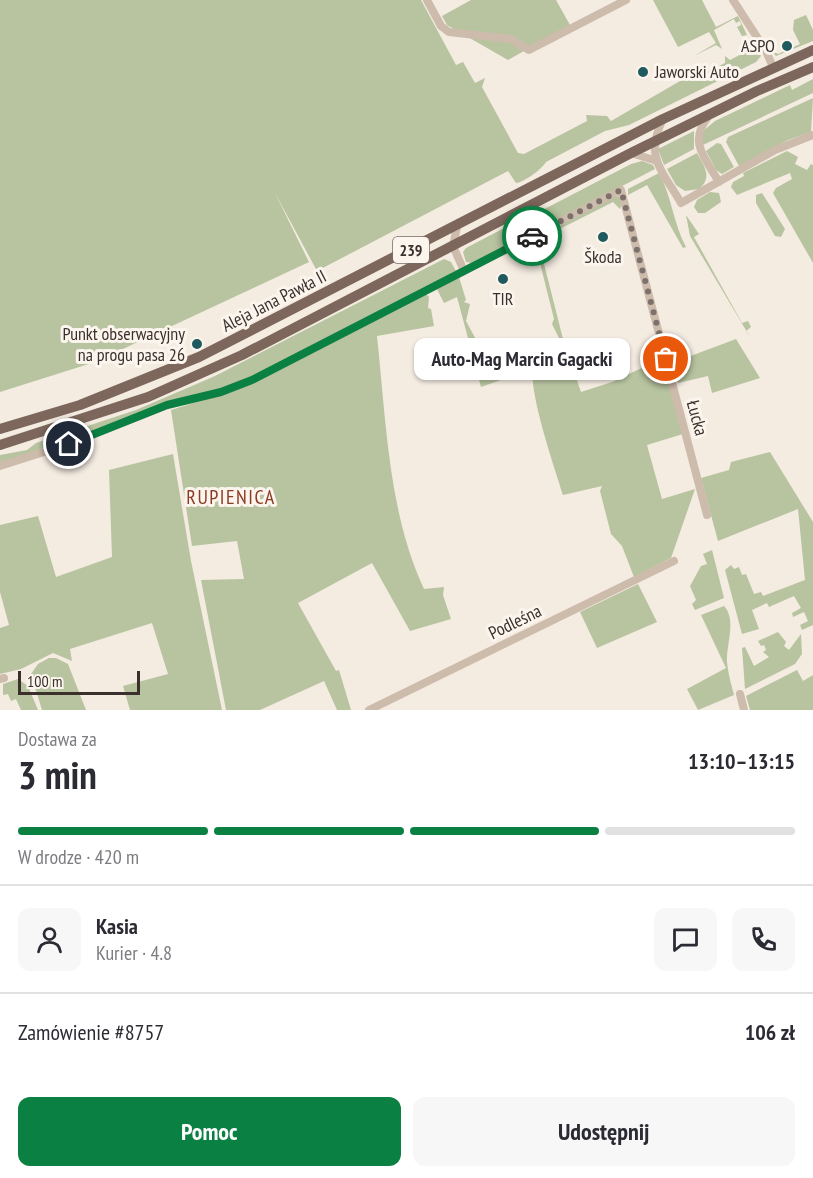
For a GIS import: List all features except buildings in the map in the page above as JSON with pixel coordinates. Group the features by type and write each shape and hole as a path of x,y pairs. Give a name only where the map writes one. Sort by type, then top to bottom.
{"main road":[{"name":"Aleja Jana Pawła II","path":"0,429 80,405 190,362 663,119 813,50"},
{"name":"Aleja Jana Pawła II","path":"0,445 148,397 272,339 711,113 813,67"}],"street":[{"path":"427,0 441,26 449,33 511,39 529,50 626,0"},
{"path":"733,0 766,51 772,67"},
{"path":"711,113 698,131 698,142 718,182"},
{"path":"663,119 653,142 657,161 681,203 775,150 813,135"},
{"path":"631,153 657,161"},
{"name":"Łucka","path":"527,238 621,190 707,515"},
{"path":"0,466 79,441 167,405 221,392 252,380 527,238 528,207"},
{"path":"457,226 453,246 464,271"},
{"name":"Podleśna","path":"369,710 674,561"},
{"path":"740,694 744,710"}],"green space":[{"path":"0,0 421,0 456,65 463,62 475,83 485,78 482,87 518,153 524,154 587,121 586,115 607,116 611,121 687,77 692,81 694,79 691,74 694,73 697,77 725,63 725,56 730,60 749,50 749,43 756,47 761,56 756,62 629,125 605,131 546,162 523,180 516,183 508,171 317,271 275,193 309,262 95,362 0,392"},
{"path":"471,0 556,0 570,25 508,60 447,25 442,16"},
{"path":"653,0 702,0 716,27 738,16 747,35 742,36 737,27 741,25 740,21 736,23 734,19 714,30 722,49 716,45 694,56 716,43 709,32 678,47"},
{"path":"806,15 813,30 813,41 776,56 772,51 778,54 800,44 793,30 794,20"},
{"path":"813,79 813,93 703,145 703,131 715,121 790,85 792,90"},
{"path":"813,98 811,132 788,140 739,166 726,142 728,137"},
{"path":"694,131 694,149 664,165 658,149"},
{"path":"717,143 721,144 734,167 722,174 716,170 706,151"},
{"path":"787,151 798,157 795,164 807,170 811,164 813,165 813,263 773,193 776,188 792,179 790,173 737,195 731,187 733,182 744,176 743,173"},
{"path":"697,153 706,171 706,180 699,189 685,191 676,185 667,169"},
{"path":"642,161 653,165 655,169 537,230 530,227 533,215 631,164"},
{"path":"659,173 686,247 683,248 647,185 628,195 628,189"},
{"path":"710,192 719,193 721,202 705,213 698,213 694,207 697,200"},
{"path":"762,193 785,229 781,237 775,236 756,203 756,195"},
{"path":"615,196 620,197 622,203 620,209 613,202 538,240 563,339 581,392 612,382 663,358 683,434 647,445 662,499 695,489 671,558 634,577 622,546 611,534 600,491 602,486 563,495 537,405 532,370 537,357 561,342 552,324 554,319 534,239"},
{"path":"686,215 699,234 694,237 742,323 748,321 751,327 746,331 690,236"},
{"path":"510,225 517,227 522,237 473,263 466,262 463,252 466,248"},
{"path":"444,259 451,262 456,271 249,379 0,463 0,455 27,450 36,443 136,410 215,376"},
{"path":"459,277 466,300 464,302 470,304 466,321 487,360 478,365 482,373 491,368 496,377 512,368 515,373 523,368 526,371 481,387 457,297 444,303 437,289"},
{"path":"425,293 429,297 428,308 431,309 434,326 377,336 390,465 403,529 424,589 444,587 443,595 451,619 410,631 372,563 298,603 336,671 339,670 351,710 337,710 324,681 260,710 226,710 201,580 244,579 237,541 192,546 171,410 222,394"},
{"path":"736,339 760,378 712,393 708,376 678,383 672,363"},
{"path":"770,452 813,522 813,625 802,630 800,625 808,621 804,612 793,617 792,613 801,608 794,596 769,607 767,603 752,610 759,629 742,634 725,570 731,565 734,569 739,567 742,575 746,574 754,594 761,592 763,596 805,580 798,509 718,541 701,478 729,470 731,462"},
{"path":"173,454 191,561 222,710 130,710 123,686 168,674 152,623 70,649 72,661 53,653 21,669 0,674 0,628 9,625 0,592 0,525 38,516 56,577 112,557 109,470"},
{"path":"712,550 724,598 695,610 692,604 696,600 690,586 701,566 707,564 703,554"},
{"path":"638,584 657,622 597,648 580,612"},
{"path":"724,606 730,618 727,662 734,695 698,710 687,689 726,668 701,615"},
{"path":"778,632 786,642 784,646 789,650 801,634 802,654 795,664 745,689 742,648 745,647 754,666 769,657 763,652 766,650 764,645 761,646 758,641"},
{"path":"49,658 56,658 68,664 86,710 42,710 31,674 38,664"},
{"path":"797,670 803,681 813,675 813,710 750,710 746,696"},
{"path":"18,679 28,686 38,710 21,710 16,699 11,701 8,694 3,695 3,684"}],"way so far":[{"path":"532,236 621,190 625,198 666,359"}],"place":[{"name":"ASPO","path":"787,46"},
{"name":"Jaworski Auto","path":"643,72"},
{"name":"Škoda","path":"603,237"},
{"name":"TIR","path":"503,279"},
{"name":"Punkt obserwacyjny na progu pasa 26","path":"197,344"},
{"name":"Auto-Mag Marcin Gagacki","path":"666,359"}],"district":[{"name":"RUPIENICA","path":"231,497"}],"route":[{"path":"69,444 167,405 221,392 252,380 532,236"}]}
